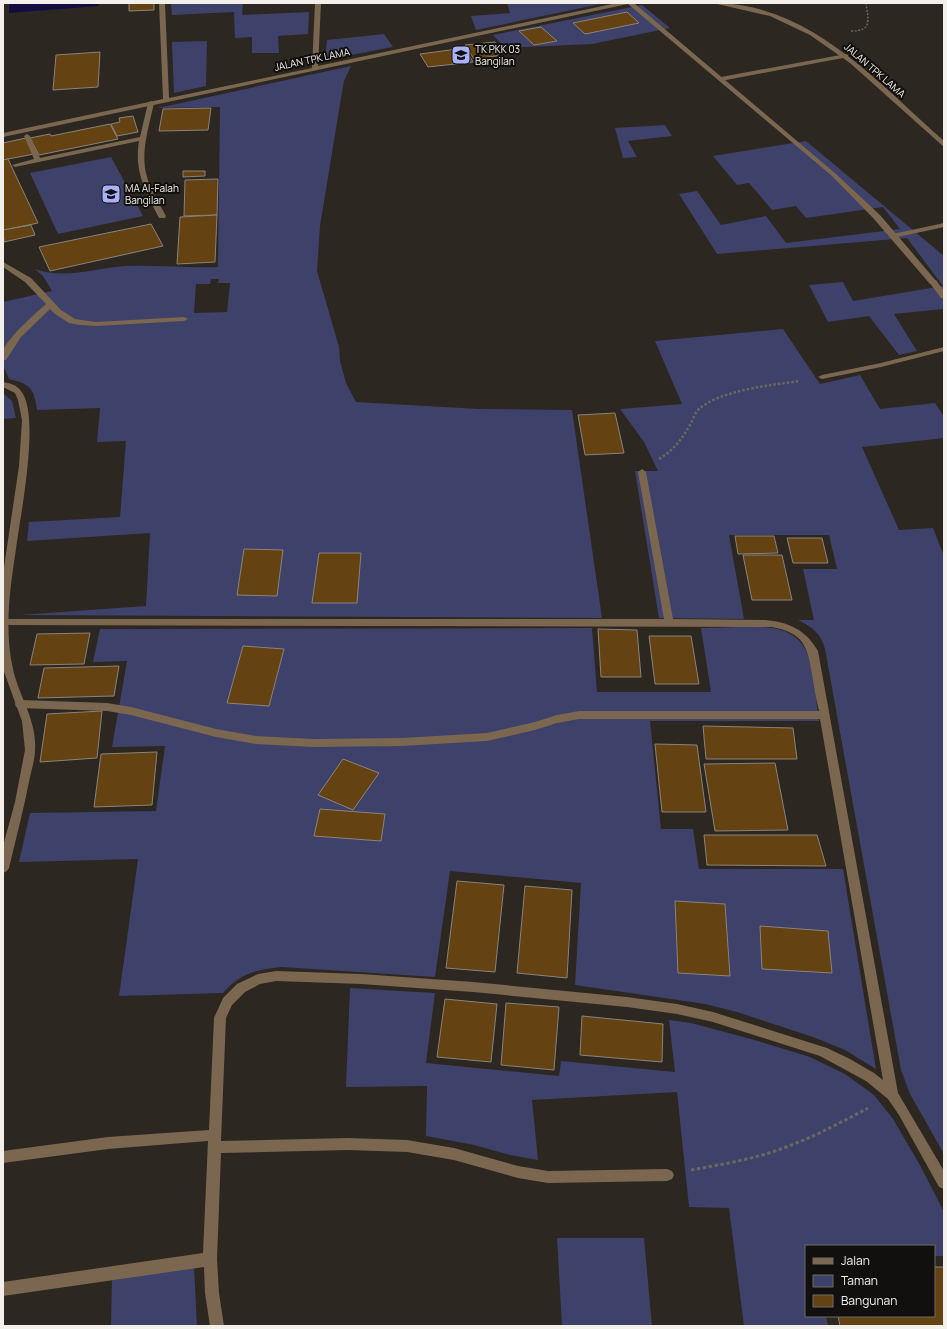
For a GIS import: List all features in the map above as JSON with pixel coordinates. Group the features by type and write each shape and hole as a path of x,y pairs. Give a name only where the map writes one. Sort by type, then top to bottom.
{"street":[{"path":"162,3 166,100"},
{"path":"315,68 318,3"},
{"name":"JALAN TPK LAMA","path":"3,135 626,3"},
{"path":"630,3 834,175 893,236 944,296"},
{"name":"JALAN TPK LAMA","path":"716,3 749,9 782,19 808,32 846,56 867,73 944,145"},
{"path":"721,79 846,56"},
{"path":"151,103 142,151 142,169 150,194 162,216"},
{"path":"27,136 38,160"},
{"path":"15,164 144,138"},
{"path":"893,236 944,225"},
{"path":"3,264 28,280 65,317 80,323 184,319"},
{"path":"3,358 10,345 23,329 51,304"},
{"path":"822,377 881,365 944,349"},
{"path":"3,384 10,386 18,392 22,400 26,420 23,466 5,579 3,622 8,669 27,721 30,750 20,802 3,868"},
{"path":"642,472 669,623"},
{"path":"3,622 764,623 778,624 790,628 802,635 810,644 813,651 892,1095"},
{"path":"20,704 107,707 131,711 216,733 256,740 313,743 402,742 487,737 535,726 557,719 586,715 824,715"},
{"path":"217,1326 212,1293 210,1259 220,1018 227,1002 241,988 258,979 276,976 473,986 626,1002 677,1009 728,1021 823,1052 870,1077 892,1095 903,1111 944,1183"},
{"path":"3,1157 108,1144 215,1141 348,1144 407,1146 454,1154 518,1172 548,1177 667,1175"},
{"path":"3,1289 210,1259"}],"path":[{"path":"642,472 648,464 673,450 679,444 698,410 709,403 734,393 822,377"},
{"path":"667,1175 726,1164 776,1151 828,1129 892,1095"}],"green space":[{"path":"171,3 243,3 242,15 309,12 308,34 278,36 279,53 252,53 252,37 235,38 234,12 172,15"},
{"path":"507,3 605,3 476,30 471,16 510,13"},
{"path":"642,5 670,28 592,44 505,48 493,35"},
{"path":"384,34 393,47 325,60 327,40"},
{"path":"207,41 206,86 174,93 172,42"},
{"path":"351,66 344,81 341,98 320,226 317,271 339,347 340,361 346,383 356,402 479,409 572,410 602,618 20,615 146,606 150,533 27,541 29,522 120,517 126,441 97,442 100,408 37,410 30,388 22,383 9,379 3,365 3,302 52,291 43,276 35,269 46,272 69,273 126,266 218,267 220,107 158,108","holes":["211,279 219,279 218,283 230,283 227,312 194,313 196,284 210,284"]},
{"path":"665,125 672,136 628,141 637,157 623,158 615,128"},
{"path":"806,141 944,256 944,309 894,314 917,351 899,355 869,316 828,322 809,285 843,282 853,301 943,286 907,238 717,254 679,194 697,191 721,225 766,216 786,243 900,229 883,207 806,218 796,206 772,210 749,183 737,185 713,156"},
{"path":"111,157 143,216 58,234 30,173"},
{"path":"783,329 820,384 860,375 880,409 935,403 944,417 944,438 862,447 899,530 933,528 944,556 944,1154 910,1094 901,1070 825,649 819,635 808,625 798,620 814,620 803,569 837,569 829,535 729,535 744,619 659,618 635,471 658,471 644,442 620,409 682,404 655,341"},
{"path":"3,393 12,401 16,418 3,419"},
{"path":"592,628 597,692 711,692 701,628 773,628 793,635 804,647 809,658 813,676 819,721 650,721 661,829 693,829 699,869 843,869 876,1069 845,1050 813,1037 737,1012 705,1004 575,985 581,883 450,871 435,977 281,967 256,971 242,977 223,993 119,996 138,859 19,862 30,813 156,811 165,746 112,747 127,661 93,662 100,629"},
{"path":"350,988 435,993 426,1063 559,1076 561,1061 675,1072 669,1020 691,1023 751,1039 810,1057 845,1074 874,1095 893,1119 921,1167 944,1212 944,1256 935,1256 935,1245 805,1245 805,1317 826,1317 828,1326 744,1326 729,1208 689,1207 677,1092 532,1100 538,1160 510,1155 474,1145 426,1136 427,1086 346,1087"},
{"path":"557,1238 644,1238 652,1326 562,1326"},
{"path":"194,1266 197,1326 111,1326 112,1277"}],"shaded area":[{"path":"9,3 99,3 99,6 9,13"}],"building":[{"path":"129,3 154,3 154,10 129,11"},
{"path":"627,12 639,23 585,34 573,23"},
{"path":"541,27 557,41 534,45 519,31"},
{"path":"495,42 503,55 474,59 465,45"},
{"path":"465,48 473,62 428,67 420,54"},
{"path":"100,52 98,87 53,90 56,55"},
{"path":"211,108 208,130 159,131 163,109"},
{"path":"133,116 138,132 117,136 111,124 120,122 119,118"},
{"path":"110,124 118,139 39,155 30,138 50,134 51,136"},
{"path":"26,138 34,154 3,160 3,143"},
{"path":"8,159 38,223 3,230 3,160"},
{"path":"183,171 205,171 205,176 183,177"},
{"path":"218,179 217,215 184,216 185,180"},
{"path":"217,215 215,262 177,264 180,217"},
{"path":"151,224 163,246 50,271 39,247"},
{"path":"31,225 35,235 4,242 3,230"},
{"path":"615,413 624,453 585,455 578,415"},
{"path":"735,536 774,536 778,553 738,554"},
{"path":"787,538 822,538 828,563 793,563"},
{"path":"244,549 283,550 277,596 237,595"},
{"path":"319,553 361,553 357,603 312,603"},
{"path":"743,555 782,555 792,600 752,600"},
{"path":"598,629 637,630 641,677 601,677"},
{"path":"90,633 84,664 30,665 37,634"},
{"path":"649,636 691,636 699,684 655,684"},
{"path":"243,646 284,649 269,706 227,703"},
{"path":"119,666 114,696 38,698 44,668"},
{"path":"102,711 97,758 40,762 47,714"},
{"path":"703,726 793,728 797,759 706,759"},
{"path":"655,744 697,745 706,812 662,812"},
{"path":"157,752 152,805 94,807 101,754"},
{"path":"343,759 379,773 353,810 318,795"},
{"path":"775,763 788,830 715,831 704,764"},
{"path":"320,809 385,814 381,841 314,836"},
{"path":"704,835 817,835 826,866 707,865"},
{"path":"457,881 504,885 495,972 446,968"},
{"path":"525,886 572,890 567,978 517,973"},
{"path":"675,901 725,904 730,976 678,973"},
{"path":"760,926 828,931 832,973 762,969"},
{"path":"445,999 497,1004 491,1062 437,1057"},
{"path":"506,1003 559,1007 554,1070 501,1065"},
{"path":"582,1016 663,1024 662,1062 580,1055"},
{"path":"935,1267 944,1267 944,1326 840,1326 838,1317 935,1317"}],"place":[{"name":"TK PKK 03 Bangilan","path":"461,55"},
{"name":"MA Al-Falah Bangilan","path":"111,194"}]}
